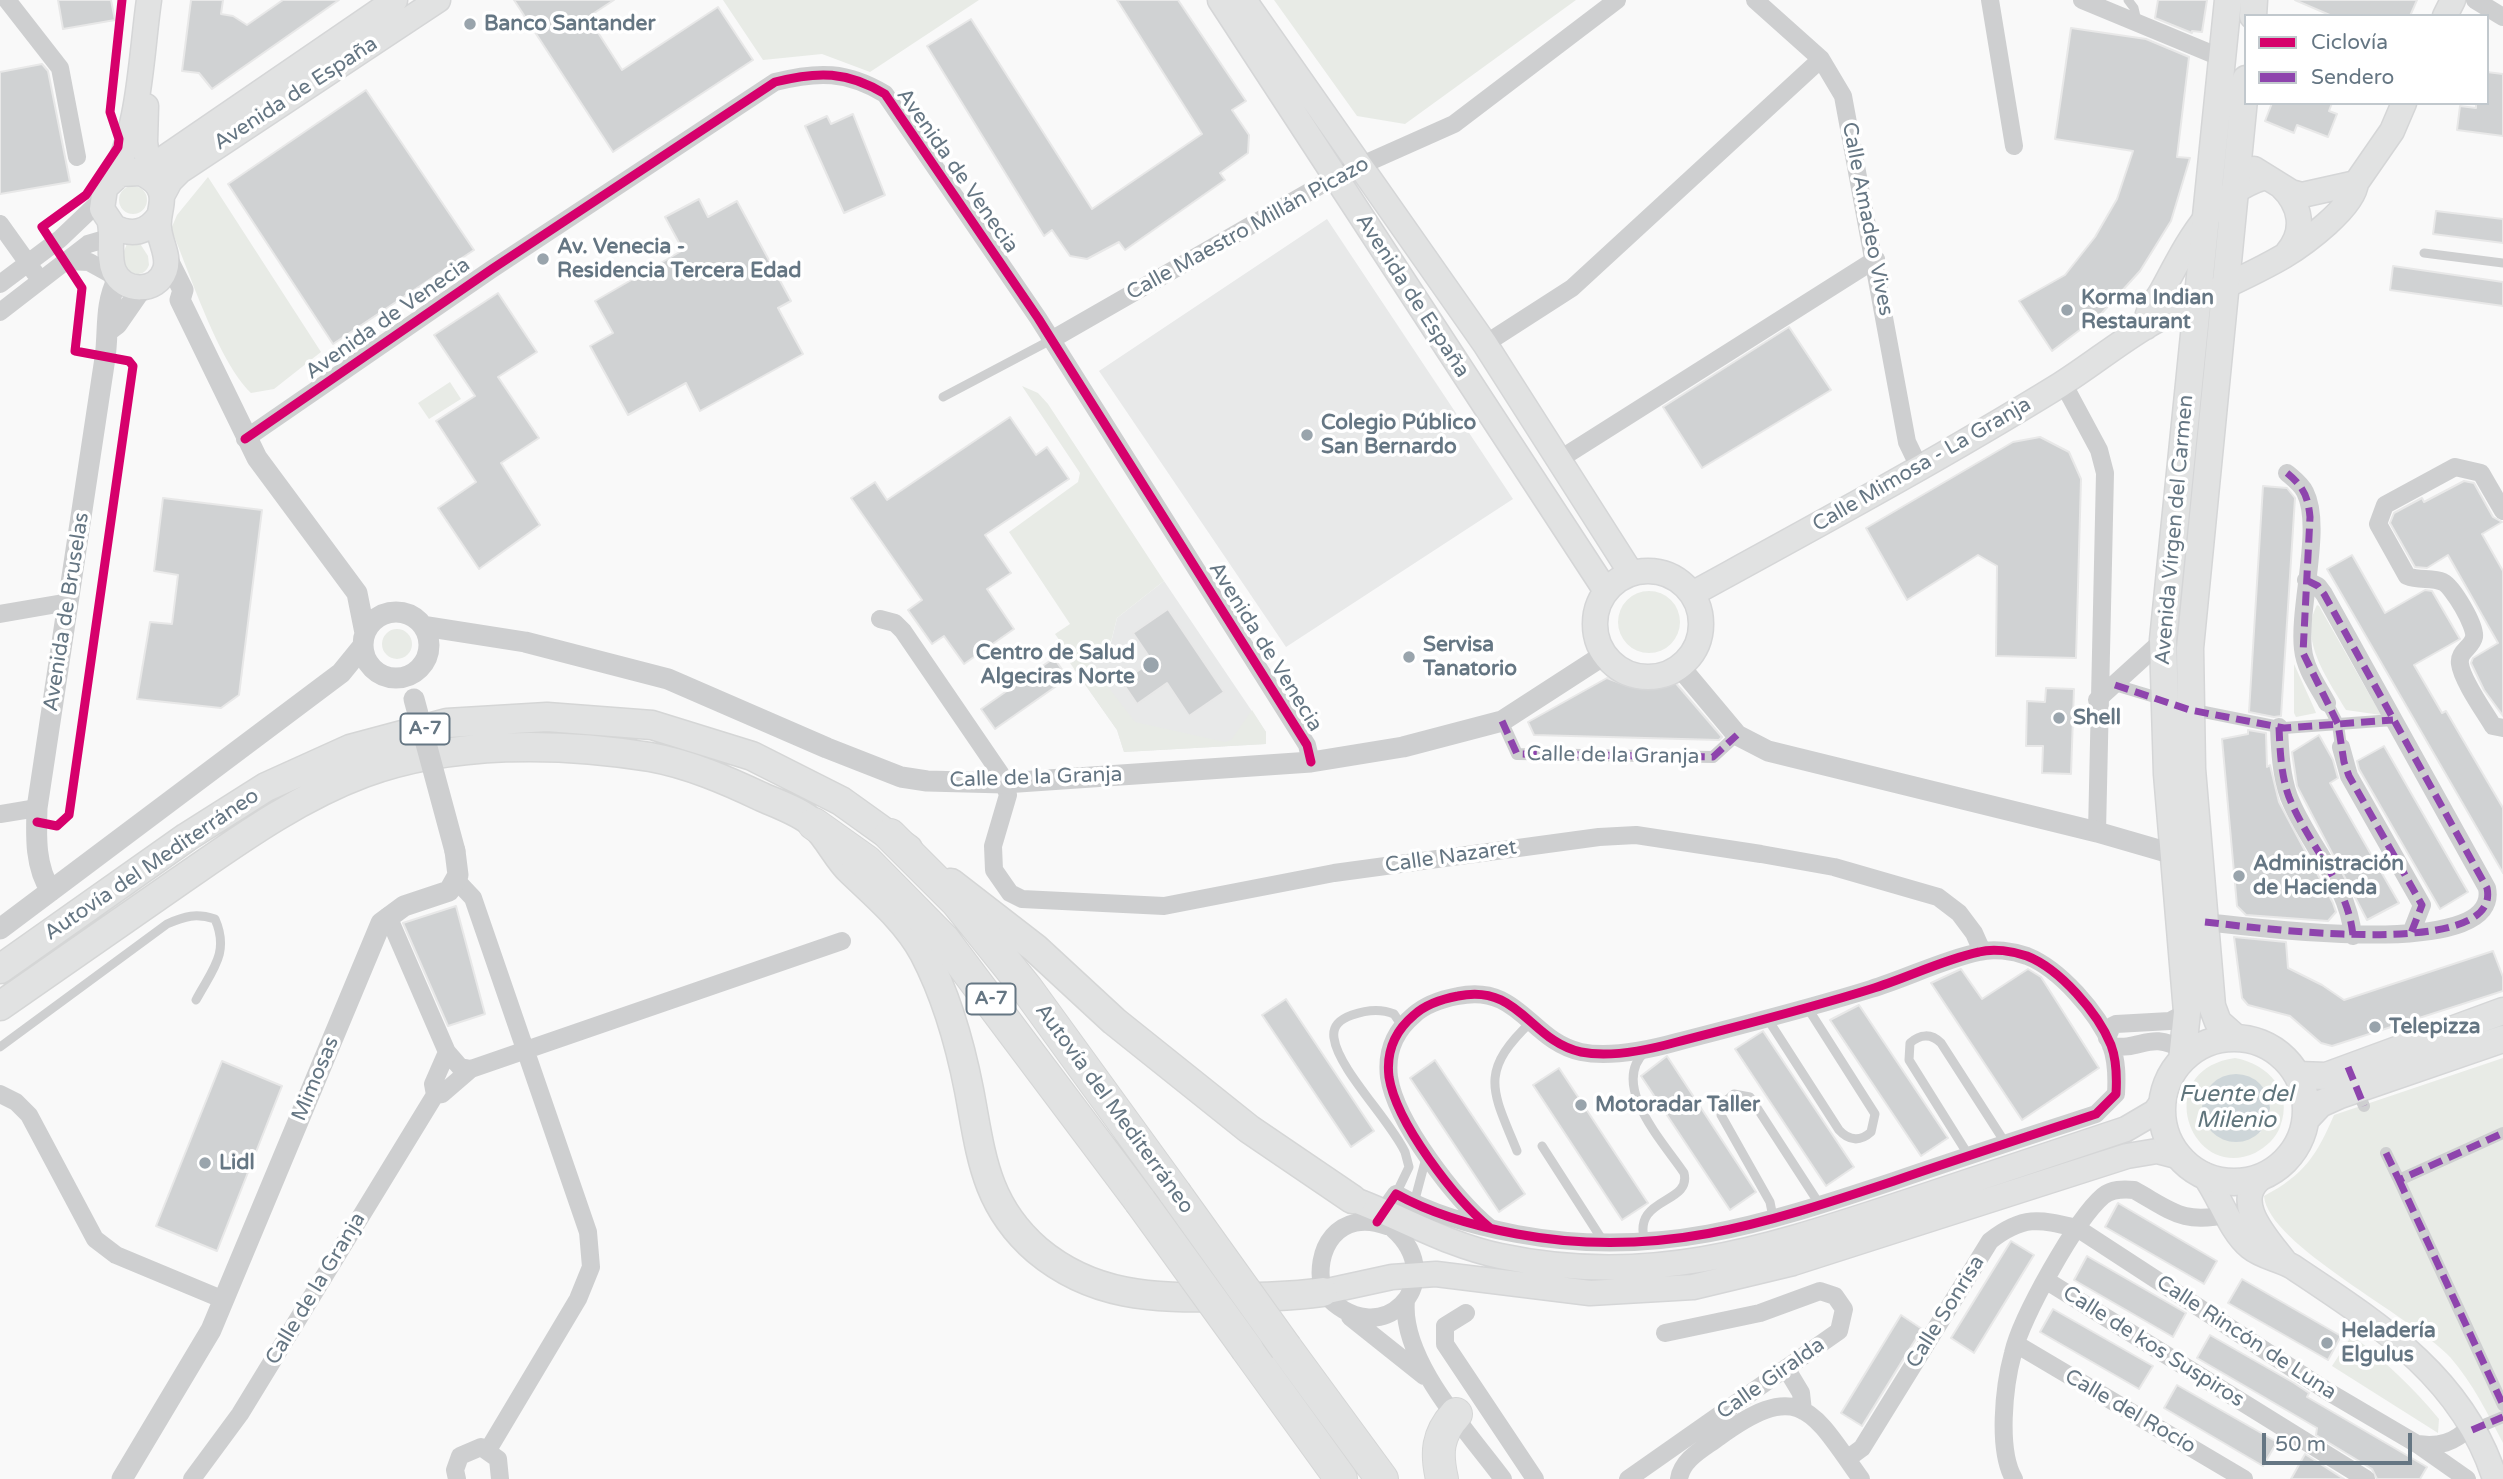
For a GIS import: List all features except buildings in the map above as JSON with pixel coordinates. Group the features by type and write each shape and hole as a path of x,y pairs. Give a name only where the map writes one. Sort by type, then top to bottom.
{"highway":[{"name":"Autovía del Mediterráneo","path":"0,969 187,837 266,787 350,749 447,723 547,717 652,725 752,756 841,801 890,835 957,902 1027,989 1382,1479"},
{"name":"Autovía del Mediterráneo","path":"0,1006 250,832 301,802 365,773 416,759 484,750 556,747 653,757 718,776 814,824 866,861 944,940 1140,1201 1341,1479"},
{"path":"814,824 844,864 892,910 922,950 942,993 958,1043 984,1174 1014,1225 1038,1250 1093,1282 1121,1292 1153,1298 1284,1296 1323,1292"},
{"path":"890,835 1035,948 1114,1021 1248,1129 1352,1199"},
{"path":"1442,1479 1438,1447 1444,1428 1456,1414"}],"main road":[{"path":"119,231 153,225 126,146 149,0"},
{"path":"119,231 112,262 118,278 133,288 146,287 163,275 167,258 159,228 138,187 159,0"},
{"name":"Avenida de España","path":"138,187 198,135 395,0"},
{"name":"Avenida de España","path":"138,187 170,181 180,171 438,0"},
{"name":"Avenida de España","path":"1220,0 1264,63 1335,177 1606,591"},
{"name":"Avenida de España","path":"1244,0 1485,344 1631,573"},
{"name":"Avenida Virgen del Carmen","path":"2183,1055 2187,1012 2163,699 2163,640 2228,0"},
{"name":"Avenida Virgen del Carmen","path":"2236,1038 2218,1022 2212,1006 2190,710 2190,648 2244,99"},
{"name":"Calle Mimosa - La Granja","path":"1692,594 1920,469 2063,383 2146,327 2196,298 2284,256 2326,225 2355,193 2356,183 2392,131 2403,105"},
{"path":"145,116 163,135 180,139 198,135"},
{"path":"2239,149 2248,164 2291,195 2300,220 2293,246 2284,256"},
{"path":"2192,335 2181,326 2158,329 2146,327 2146,313 2161,293 2205,216 2235,193 2273,182 2302,195 2356,183"},
{"path":"119,231 102,209 138,187"},
{"path":"1648,570 1665,573 1681,581 1692,594 1702,625 1692,656 1665,675 1640,676 1616,667 1604,655 1597,640 1594,623 1597,606 1606,591 1631,573 1648,570"},
{"path":"2306,1119 2320,1104 2503,1011"},
{"path":"2180,1157 2166,1131 2163,1101 2166,1086 2183,1055 2207,1043 2236,1038 2251,1040 2278,1052 2298,1075 2306,1104 2306,1119 2296,1147 2276,1169 2251,1187 2249,1195 2251,1212 2285,1262"},
{"path":"2298,1075 2326,1076 2356,1088 2503,1039"},
{"path":"1352,1199 1395,1213 1433,1236 1501,1256 1569,1267 1622,1269 1680,1265 1731,1256 1799,1238 2126,1129 2155,1112 2163,1101"},
{"path":"1323,1292 1415,1274 1436,1274 1590,1293 1693,1287 1741,1278 1793,1263 2127,1156 2157,1151 2180,1157 2204,1175 2229,1214 2239,1236 2249,1247 2285,1262 2389,1332 2438,1381 2471,1429 2494,1479"},
{"path":"2204,1175 2233,1182 2263,1176"}],"street":[{"path":"7,0 60,68 77,157"},
{"name":"Calle Maestro Millán Picazo","path":"1051,340 1335,177 1454,124 1616,0"},
{"name":"Calle Amadeo Vives","path":"1755,0 1821,59 1843,96 1876,259 1906,442 1920,469"},
{"path":"1990,0 2014,146"},
{"path":"2082,0 2222,58"},
{"path":"2475,0 2503,17"},
{"path":"1485,344 1572,288 1821,59"},
{"name":"Avenida de Venecia","path":"245,439 492,269 775,82 803,75 861,80 885,94 1051,340 1307,745 1311,761"},
{"path":"0,284 89,214 138,187"},
{"path":"0,224 41,281"},
{"path":"0,312 88,244 119,231"},
{"path":"167,258 183,290 180,300 245,439 356,593 366,659 375,671"},
{"path":"1560,459 1876,259"},
{"path":"66,261 89,262 118,278"},
{"name":"Avenida de Bruselas","path":"51,891 42,877 37,808 108,330 105,320 109,296 118,278"},
{"path":"108,330 117,324 146,287 180,300"},
{"path":"2063,383 2099,450 2105,472 2097,700 2097,832"},
{"path":"2503,511 2481,473 2455,467 2385,505 2378,517 2380,531 2407,576 2423,581 2437,580 2448,585 2473,625 2473,641 2460,656 2460,668 2493,726 2503,728"},
{"path":"2287,473 2300,484 2309,507 2303,653 2338,724 2349,776 2422,905 2411,933"},
{"path":"2205,922 2353,936 2411,933 2473,919 2484,911 2489,897 2487,888 2324,594 2318,586 2306,580"},
{"path":"356,593 393,611 412,615 423,626 429,647"},
{"path":"0,614 69,602"},
{"path":"0,929 341,673 375,619 393,611"},
{"path":"880,619 895,623 903,631 1004,783"},
{"name":"Calle de la Granja","path":"423,626 525,642 668,679 901,777 928,781 1004,783 1311,761 1403,747 1502,721 1604,655"},
{"path":"464,633 429,647 417,670 414,699 458,868 456,880 449,891 404,906 388,916 447,1052 466,1068"},
{"path":"2097,700 2163,640"},
{"path":"1680,667 1737,735 1779,754 2097,832 2173,854"},
{"path":"397,678 417,670"},
{"path":"341,673 375,671 397,678 414,699"},
{"path":"2115,685 2190,710 2279,727 2393,720"},
{"name":"Calle de la Granja","path":"1502,721 1517,754 1713,757 1737,735"},
{"path":"2279,727 2282,771 2290,799 2347,903 2353,936"},
{"name":"Calle Nazaret","path":"1004,783 1008,795 995,836 994,870 1010,893 1035,902 1164,906 1334,873 1599,837 1636,835 1834,867 1938,897 1959,913 1974,933 1982,951"},
{"path":"0,814 37,808"},
{"path":"456,880 473,898 527,1052 588,1233 591,1267 578,1299 488,1450"},
{"name":"Mimosas","path":"128,1474 211,1330 381,923 388,916"},
{"name":"Calle de la Granja","path":"435,1094 442,1094 466,1068 527,1052 842,941"},
{"path":"1490,1228 1461,1201 1424,1149 1401,1112 1390,1084 1387,1064 1391,1047 1402,1026 1430,1004 1472,993 1491,995 1509,1002 1554,1041 1580,1052 1609,1054 1650,1048 1874,989 1982,951 2026,956 2047,966 2065,980 2109,1042 2117,1078 2116,1094 2096,1114 1767,1221 1691,1238 1646,1244 1546,1239 1490,1228 1456,1220 1395,1213 1355,1223 1333,1235 1324,1248 1319,1263 1323,1292 1395,1349 1434,1385 1503,1479"},
{"path":"2109,1042 2112,1026 2170,1021 2187,1012"},
{"path":"2133,1024 2136,1032 2134,1044"},
{"path":"2109,1042 2134,1044 2158,1039 2183,1055"},
{"name":"Calle de la Granja","path":"192,1479 240,1414 435,1094 433,1084 447,1052"},
{"path":"0,1094 16,1102 29,1115 95,1239 116,1255 224,1300"},
{"path":"2399,1180 2503,1133"},
{"path":"2386,1153 2503,1405"},
{"path":"2014,1479 2004,1454 2006,1391 2016,1344 2023,1323 2077,1228 2102,1198 2117,1190 2134,1190 2185,1218 2200,1221 2229,1214"},
{"path":"1395,1213 1415,1274 1406,1300 1407,1327 1434,1385"},
{"name":"Calle Sonrisa","path":"1847,1459 1862,1448 1990,1241 2004,1230 2038,1219 2077,1228"},
{"path":"1456,1220 1501,1256"},
{"name":"Calle Rincón de Luna","path":"2077,1228 2327,1391 2417,1444 2467,1479"},
{"name":"Calle de kos Suspiros","path":"2047,1281 2366,1479"},
{"name":"Calle Giralda","path":"1628,1479 1839,1331 1843,1324 1844,1309 1835,1296 1828,1292 1813,1292 1760,1313 1665,1333"},
{"path":"1348,1314 1376,1318 1390,1313 1406,1300"},
{"path":"1466,1313 1444,1326 1444,1344 1535,1479"},
{"name":"Calle del Rocío","path":"2016,1344 2244,1479"},
{"path":"1786,1368 1801,1393 1803,1411"},
{"path":"1679,1479 1690,1458 1765,1408 1778,1405 1803,1411 1821,1422 1861,1479"},
{"path":"2417,1444 2434,1447 2447,1444 2471,1429 2503,1417"},
{"path":"457,1479 455,1470 460,1456 473,1448 488,1450 498,1459 500,1479"}],"lane":[{"path":"2127,0 2134,8 2137,23"},
{"path":"2424,253 2503,263"},
{"path":"943,397 1051,340"},
{"path":"0,1047 167,924 200,914 215,919 222,933 223,950 195,1000"},
{"path":"1767,1018 1839,1130 1849,1138 1861,1139 1871,1132 1875,1114 1807,1007"},
{"path":"1395,1213 1409,1167 1405,1152 1345,1063 1334,1038 1334,1028 1340,1020 1373,1010 1394,1014 1402,1026"},
{"path":"1517,1150 1493,1092 1497,1068 1512,1039 1532,1021"},
{"path":"1969,1156 1909,1060 1910,1043 1920,1036 1931,1036 1941,1043 2006,1144"},
{"path":"1646,1244 1642,1232 1647,1214 1681,1191 1685,1182 1684,1173 1633,1097 1635,1065 1650,1048"},
{"path":"1767,1221 1772,1212 1770,1202 1721,1115 1722,1104 1734,1094 1750,1097 1820,1205"},
{"path":"1542,1146 1604,1243"},
{"path":"1395,1213 1424,1169 1424,1149"}],"shaded area":[{"path":"723,0 979,0 870,72 822,54 763,60"},
{"path":"1274,0 1576,0 1405,124 1357,116"},
{"path":"208,177 321,352 274,389 251,393 239,379 216,339 171,229 177,215"},
{"path":"133,186 143,190 147,200 143,210 133,214 123,210 119,200 123,190"},
{"name":"Colegio Público San Bernardo","path":"1327,219 1513,499 1286,647 1099,371"},
{"path":"128,241 139,242 148,256 149,265 143,273 127,272 122,256"},
{"path":"450,382 461,399 429,419 418,403"},
{"path":"1022,386 1038,393 1048,404 1164,581 1117,618 1110,646 1088,661 1135,722 1225,742 1231,740 1252,710 1266,732 1266,744 1124,752 1117,730 1056,643 1060,641 1055,634 1070,624 1009,532 1078,482 1080,473"},
{"name":"Centro de Salud Algeciras Norte","path":"1164,581 1266,732 1266,744 1124,752 1117,730 1074,669 1110,647 1117,618"},
{"path":"1649,591 1671,600 1680,622 1671,644 1649,653 1627,644 1618,622 1627,600"},
{"path":"2317,605 2381,715 2346,710 2324,673 2313,646 2311,632"},
{"path":"397,629 408,633 412,644 408,655 397,659 386,655 382,644 386,633"},
{"path":"2294,664 2316,713 2296,717 2294,713"},
{"path":"2235,1058 2247,1061 2267,1073 2281,1091 2284,1102 2280,1127 2270,1142 2255,1153 2232,1158 2212,1152 2198,1139 2189,1121 2187,1101 2193,1082 2209,1067","holes":["2217,1080 2270,1103 2270,1114 2260,1133 2204,1098"]},
{"path":"2503,1058 2503,1443 2472,1388 2450,1357 2431,1340 2344,1280 2289,1236 2272,1215 2264,1196 2289,1180 2308,1163 2322,1142 2334,1115"},
{"path":"2352,1335 2398,1375 2429,1407 2439,1419 2438,1433 2332,1366"}],"water":[{"name":"Fuente del Milenio","path":"2236,1074 2249,1076 2260,1084 2268,1095 2268,1121 2260,1132 2249,1140 2236,1142 2223,1140 2212,1132 2204,1121 2202,1108 2204,1095 2212,1084 2223,1076"}],"marked path":[{"path":"2287,473 2304,492 2310,517 2303,653 2338,724 2349,776 2422,905 2411,933"},
{"path":"2205,922 2367,935 2416,933 2455,926 2481,911 2487,888 2324,594 2318,586 2306,580"},
{"path":"2115,685 2190,710 2284,728 2393,720"},
{"path":"1502,721 1517,754 1713,757 1737,735"},
{"path":"2279,727 2286,789 2297,815 2336,881 2350,917 2353,936"},
{"path":"2348,1067 2364,1106"},
{"path":"2386,1153 2399,1180 2503,1133"},
{"path":"2399,1180 2503,1405"},
{"path":"2472,1430 2503,1417"}],"cycle path":[{"path":"37,822 57,826 69,815 133,366 129,361 75,351 82,288 42,227 86,195 118,147 119,139 110,112 122,0"},
{"path":"245,439 492,269 775,82 805,76 845,77 885,94 1038,318 1307,745 1311,762"},
{"path":"1377,1222 1396,1194 1440,1214 1470,1223 1485,1227 1517,1234 1568,1241 1616,1243 1663,1240 1754,1224 1846,1197 2096,1114 2116,1094 2113,1051 2097,1019 2065,981 2040,962 2021,954 2003,951 1965,955 1884,985 1823,1003 1666,1045 1617,1054 1593,1054 1564,1046 1510,1005 1496,998 1479,994 1434,1002 1414,1015 1397,1035 1389,1059 1389,1077 1403,1116 1429,1159 1460,1199 1490,1228"}],"place":[{"name":"Banco Santander","path":"470,24"},
{"name":"Av. Venecia - Residencia Tercera Edad","path":"543,259"},
{"name":"Korma Indian Restaurant","path":"2067,310"},
{"name":"Colegio Público San Bernardo","path":"1307,435"},
{"name":"Servisa Tanatorio","path":"1409,657"},
{"name":"Centro de Salud Algeciras Norte","path":"1151,665"},
{"name":"Shell","path":"2059,718"},
{"name":"Administración de Hacienda","path":"2239,876"},
{"name":"Telepizza","path":"2375,1027"},
{"name":"Motoradar Taller","path":"1581,1105"},
{"name":"Lidl","path":"205,1163"},
{"name":"Heladería Elgulus","path":"2327,1343"}]}
